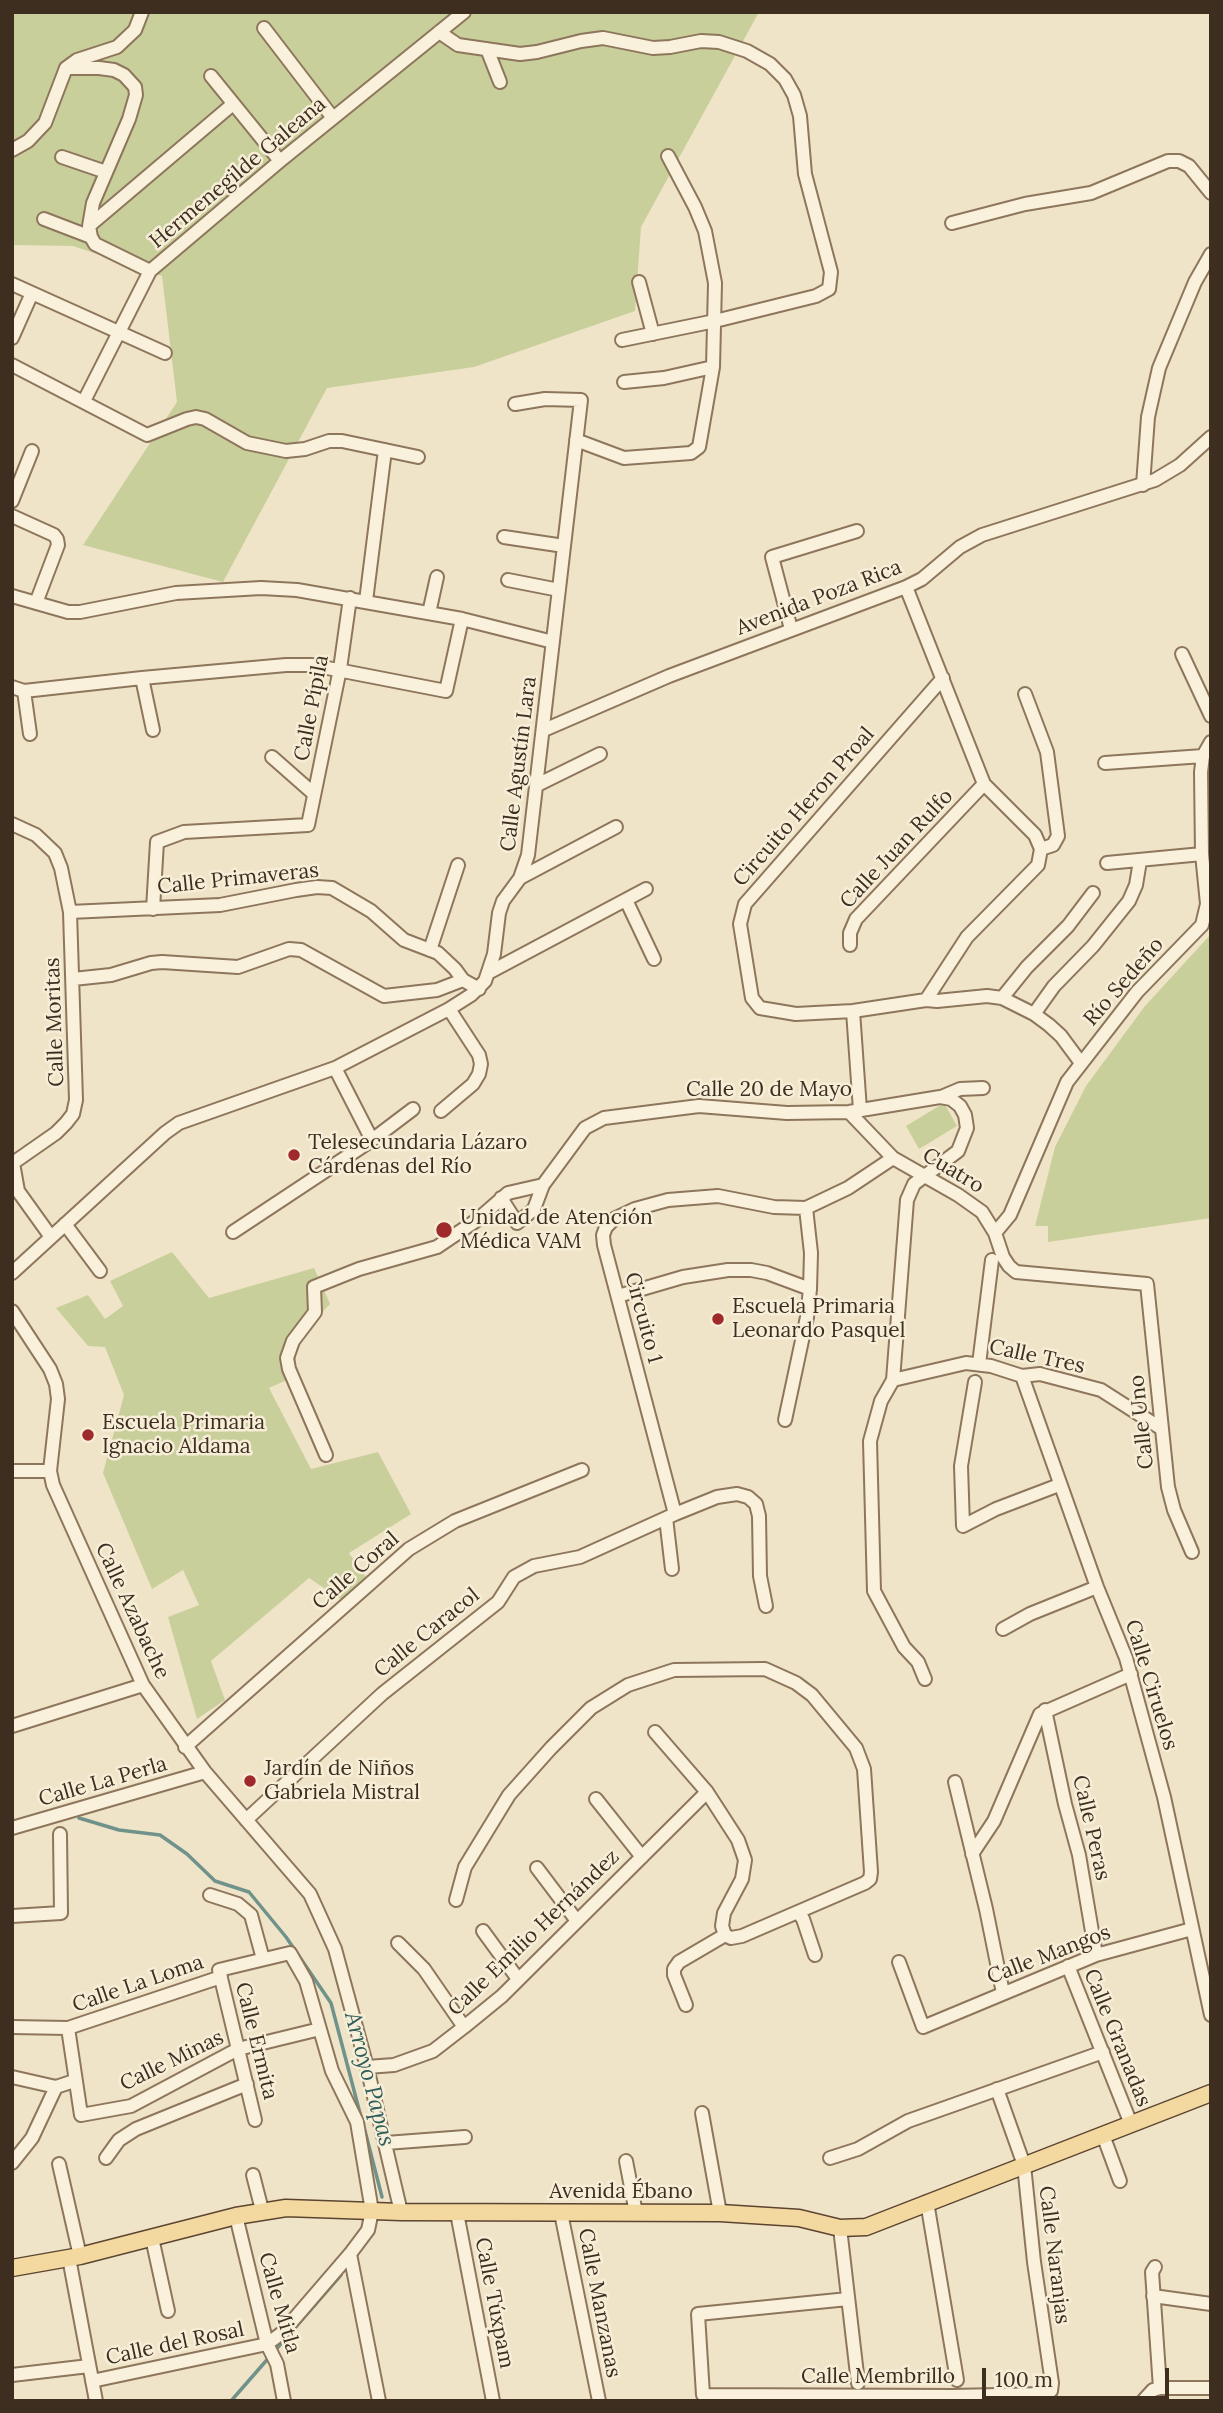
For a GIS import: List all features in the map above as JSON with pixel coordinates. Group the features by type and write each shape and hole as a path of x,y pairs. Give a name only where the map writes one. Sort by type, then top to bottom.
{"main road":[{"name":"Avenida Ébano","path":"12,2268 75,2257 262,2210 313,2207 457,2213 720,2213 799,2218 840,2228 878,2224 927,2202 1211,2093"}],"street":[{"path":"12,150 28,141 45,123 66,68 77,60 117,47 135,30 142,12"},
{"name":"Hermenegilde Galeana","path":"85,401 150,271 464,12"},
{"path":"264,28 333,118"},
{"path":"439,32 458,45 520,54 603,38 653,48 710,41 747,51 770,64 785,79 794,95 800,116 805,174 831,272 829,289 816,296 715,321 621,340"},
{"path":"487,49 499,82"},
{"path":"66,68 114,70 124,75 135,87 136,95 129,119 93,203 90,232 95,244 150,271"},
{"path":"211,76 281,161"},
{"path":"90,232 233,104"},
{"path":"576,440 624,458 696,451 699,447 713,367 715,283 705,231 668,156"},
{"path":"62,157 106,172"},
{"path":"952,223 1025,204 1091,193 1168,161 1178,161 1189,166 1211,192"},
{"path":"44,219 90,232"},
{"path":"1143,485 1148,417 1159,368 1195,282 1211,254"},
{"path":"639,282 653,334"},
{"path":"12,284 165,353"},
{"path":"12,338 32,293"},
{"path":"12,365 147,435 196,418 205,419 247,443 286,451 305,449 329,441 342,441 418,457"},
{"path":"624,382 664,378 713,367"},
{"name":"Calle Agustín Lara","path":"12,1273 164,1133 179,1123 335,1068 449,1009 479,989 490,972 495,954 499,913 503,901 520,878 528,855 581,400 545,399 515,404"},
{"name":"Avenida Poza Rica","path":"544,730 669,676 906,587 922,579 960,547 982,535 1143,485 1180,465 1210,441"},
{"path":"366,601 385,450"},
{"path":"12,501 32,451"},
{"path":"12,516 54,535 57,540 58,545 36,603"},
{"path":"791,629 772,557 857,531"},
{"path":"504,537 564,547"},
{"path":"429,613 437,577"},
{"path":"508,580 559,590"},
{"path":"12,596 68,612 80,612 176,593 261,587 297,590 462,619 553,642"},
{"name":"Calle Juan Rulfo","path":"906,587 984,784 1035,835 1041,849"},
{"name":"Calle Pípila","path":"153,909 157,842 184,832 308,825 340,669 350,598"},
{"path":"30,733 18,689 286,665 340,669 446,691 462,619"},
{"path":"1181,654 1211,716"},
{"path":"142,678 153,730"},
{"name":"Circuito Heron Proal","path":"853,1011 796,1014 760,1008 755,1003 740,925 741,914 752,894 943,678"},
{"path":"926,1000 967,936 1038,864 1041,849 1053,845 1058,836 1047,752 1024,694"},
{"name":"Río Sedeño","path":"995,1233 1010,1215 1057,1103 1081,1063 1158,968 1202,925 1207,904 1202,854 1201,772 1203,756 1211,742"},
{"path":"537,785 600,754"},
{"path":"1105,763 1203,756"},
{"path":"272,757 314,794"},
{"name":"Calle Juan Rulfo","path":"850,945 850,933 856,919 984,784"},
{"name":"Calle Moritas","path":"12,824 36,835 55,853 61,868 70,912 76,1100 73,1114 56,1133 13,1163"},
{"path":"520,878 616,827"},
{"path":"1107,863 1202,854"},
{"path":"1034,1014 1054,986 1093,946 1129,901 1136,884 1140,861"},
{"path":"430,950 458,865"},
{"name":"Calle Primaveras","path":"70,912 220,905 296,890 332,888 371,911 404,940 438,953 463,980 479,989"},
{"path":"490,972 646,889"},
{"path":"1002,998 1027,967 1069,926 1093,893"},
{"path":"626,900 654,959"},
{"path":"73,979 111,975 151,962 239,967 289,949 301,950 384,996 437,990 463,980"},
{"path":"855,1111 853,1011 926,1000 987,996 1002,998 1034,1014 1061,1035 1081,1063"},
{"path":"442,1111 472,1084 479,1074 481,1064 480,1055 449,1009"},
{"path":"335,1068 372,1140"},
{"name":"Calle 20 de Mayo","path":"501,1198 517,1223 534,1209 543,1185 586,1128 604,1118 699,1106 787,1113 855,1111 940,1097 960,1089 983,1088"},
{"path":"925,1679 918,1662 904,1647 878,1601 873,1579 870,1441 881,1401 893,1380 907,1200 914,1184 958,1151 967,1128 961,1106 951,1099 940,1097"},
{"path":"233,1232 372,1140 413,1109"},
{"name":"Cuatro","path":"855,1111 892,1158 958,1195 982,1212 995,1233 1003,1257 1016,1272 1147,1284"},
{"name":"Circuito 1","path":"672,1569 671,1516 603,1235 606,1227 614,1219 635,1209 668,1200 718,1196 774,1207 806,1208 848,1188 892,1158"},
{"path":"13,1163 18,1191 51,1237"},
{"path":"326,1455 289,1369 287,1358 293,1340 315,1312 314,1287 359,1269 437,1247 477,1220 501,1198 517,1189 543,1185"},
{"path":"785,1420 807,1317 810,1289 811,1253 806,1208"},
{"path":"65,1224 100,1271"},
{"path":"979,1364 992,1260"},
{"path":"618,1296 683,1277 751,1269 810,1289"},
{"name":"Calle Uno","path":"1147,1284 1170,1499 1192,1552"},
{"name":"Calle Azabache","path":"12,1311 50,1369 56,1384 58,1399 50,1471 53,1485 143,1685 205,1772 310,1894 335,1949 367,2067 401,2212"},
{"name":"Calle Tres","path":"893,1380 950,1365 979,1364 1022,1376 1040,1374 1101,1391 1162,1429"},
{"name":"Calle Ciruelos","path":"1022,1376 1059,1485 1131,1674 1164,1797 1211,2015"},
{"path":"975,1382 961,1466 963,1526 996,1509 1059,1485"},
{"path":"12,1471 50,1471"},
{"name":"Calle Coral","path":"186,1747 409,1549 455,1521 582,1471"},
{"name":"Calle Caracol","path":"246,1820 382,1694 498,1602 514,1577 534,1566 580,1557 671,1516 727,1495 737,1494 748,1497 756,1504 759,1516 760,1576 766,1606"},
{"path":"1003,1629 1097,1587"},
{"path":"456,1900 465,1867 509,1795 551,1748 591,1708 628,1685 674,1670 765,1669 796,1683 812,1695 856,1748 864,1769 870,1879 865,1884 742,1936 731,1938 725,1935 722,1926 724,1913 743,1879 745,1860 738,1840 707,1792 655,1732"},
{"path":"972,1854 994,1821 1037,1719 1045,1710 1131,1674"},
{"path":"12,1726 143,1685"},
{"name":"Calle Peras","path":"1045,1710 1079,1856 1096,1955"},
{"name":"Calle La Perla","path":"12,1828 205,1772"},
{"path":"955,1782 1003,1993"},
{"name":"Calle Emilio Hernández","path":"367,2067 394,2065 433,2051 464,2028 518,1979 707,1792"},
{"path":"596,1800 642,1857"},
{"path":"12,1916 61,1913 60,1834"},
{"path":"537,1868 577,1921"},
{"path":"210,1895 238,1904 251,1915 263,1959"},
{"path":"798,1912 815,1955"},
{"name":"Calle Mangos","path":"899,1962 923,2027 1096,1955 1192,1929"},
{"path":"483,1931 518,1979"},
{"path":"686,2005 674,1969 679,1962 725,1935"},
{"path":"398,1943 424,1969 464,2028"},
{"name":"Calle La Loma","path":"12,2027 68,2028 263,1959 290,1953 306,1981 320,2029"},
{"name":"Calle Granadas","path":"1068,1966 1131,2124"},
{"name":"Calle Ermita","path":"220,1974 255,2120"},
{"path":"12,2077 56,2087 74,2081 68,2028"},
{"path":"271,2351 282,2333 350,2255 368,2230 372,2211 356,2122 332,2071 320,2029"},
{"name":"Calle Minas","path":"74,2081 81,2115 131,2106 238,2049 320,2029"},
{"path":"830,2158 858,2149 908,2121 1103,2052"},
{"path":"106,2158 119,2140 136,2129 247,2084"},
{"path":"12,2164 32,2138 56,2087"},
{"name":"Calle Naranjas","path":"997,2089 1024,2165 1051,2391"},
{"path":"702,2113 720,2213"},
{"path":"1102,2135 1120,2180"},
{"path":"386,2143 465,2137"},
{"path":"626,2161 636,2213"},
{"path":"59,2164 96,2401"},
{"path":"253,2175 262,2210"},
{"path":"927,2202 957,2380"},
{"name":"Calle Túxpam","path":"457,2213 493,2401"},
{"name":"Calle Manzanas","path":"561,2213 599,2401"},
{"name":"Calle Mitla","path":"236,2216 284,2401"},
{"path":"840,2228 858,2383"},
{"path":"152,2238 168,2311"},
{"path":"350,2255 379,2401"},
{"path":"1155,2267 1152,2272 1160,2388"},
{"path":"1153,2296 1211,2304"},
{"name":"Calle Membrillo","path":"848,2300 698,2315 703,2395 952,2396 1045,2394 1051,2391"},
{"name":"Calle del Rosal","path":"92,2381 271,2351"},
{"name":"Calle del Rosal","path":"12,2375 89,2366"},
{"path":"1184,2401 1186,2387"},
{"path":"1143,2401 1153,2390 1160,2388 1211,2388"}],"green space":[{"path":"12,12 759,12 641,227 635,311 474,367 327,388 223,582 83,545 177,402 162,276 73,246 12,245"},
{"path":"1211,934 1211,1218 1048,1242 1048,1226 1035,1226 1055,1147 1086,1086 1145,1006"},
{"path":"944,1103 957,1126 919,1149 906,1126"},
{"path":"172,1252 209,1298 314,1268 330,1304 296,1339 296,1376 269,1388 311,1469 378,1452 411,1514 349,1553 370,1583 345,1602 309,1578 211,1661 225,1700 197,1719 168,1617 199,1605 183,1570 152,1589 103,1473 124,1395 105,1347 88,1346 56,1308 88,1295 105,1319 123,1306 110,1281"}],"waterway":[{"name":"Arroyo Papas","path":"79,1818 119,1830 160,1835 187,1854 215,1881 249,1892 286,1937 331,2003 361,2117"},
{"name":"Arroyo Papas","path":"365,2131 382,2197"},
{"name":"Arroyo Papas","path":"231,2401 341,2275"}],"place":[{"name":"Telesecundaria Lázaro Cárdenas del Río","path":"294,1155"},
{"name":"Unidad de Atención Médica VAM","path":"444,1230"},
{"name":"Escuela Primaria Leonardo Pasquel","path":"718,1319"},
{"name":"Escuela Primaria Ignacio Aldama","path":"88,1435"},
{"name":"Jardín de Niños Gabriela Mistral","path":"250,1781"}]}
